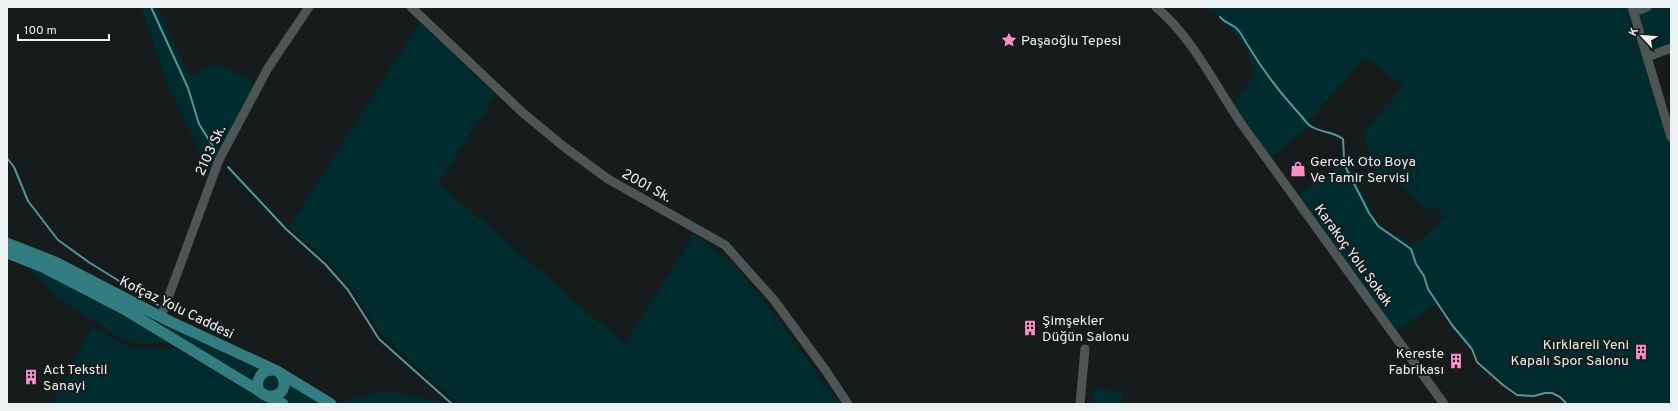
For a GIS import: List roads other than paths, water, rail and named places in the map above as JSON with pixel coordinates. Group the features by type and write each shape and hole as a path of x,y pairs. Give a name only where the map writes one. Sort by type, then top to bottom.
{"main road":[{"name":"Kofçaz Yolu Caddesi","path":"7,243 55,262 161,317 277,372 331,404"},
{"name":"Kofçaz Yolu Caddesi","path":"7,254 45,268 124,309 283,404"},
{"path":"265,371 277,372 284,381 283,390 276,396 263,393 257,382 259,377 265,371"}],"street":[{"name":"2103 Sk.","path":"161,317 219,160 268,68 309,7"},
{"name":"2001 Sk.","path":"411,7 522,112 563,146 608,179 725,245 774,300 826,371 848,404"},
{"name":"Karakoç Yolu Sokak","path":"1156,7 1172,20 1187,40 1240,121 1444,404"},
{"path":"1646,7 1633,10 1671,137"},
{"path":"1647,57 1671,48"},
{"path":"1080,404 1085,349"}],"waterway":[{"path":"151,7 188,88 199,124 216,151"},
{"path":"1220,17 1239,31 1270,79 1309,125 1313,128 1339,136 1343,139 1346,168 1369,213 1378,226 1411,249 1416,264 1424,276 1428,289 1452,325 1472,349 1477,362 1517,395 1534,396 1552,393 1560,397 1567,404"},
{"path":"7,158 14,167 28,201 58,240 90,263 158,305"},
{"path":"228,167 286,229 325,264 348,290 379,339 452,404"}],"place":[{"name":"Paşaoğlu Tepesi","path":"1009,40"},
{"name":"Gercek Oto Boya Ve Tamir Servisi","path":"1298,169"},
{"name":"Şimşekler Düğün Salonu","path":"1030,328"},
{"name":"Kırklareli Yeni Kapalı Spor Salonu","path":"1641,352"},
{"name":"Kereste Fabrikası","path":"1456,361"},
{"name":"Act Tekstil Sanayi","path":"31,377"}]}
